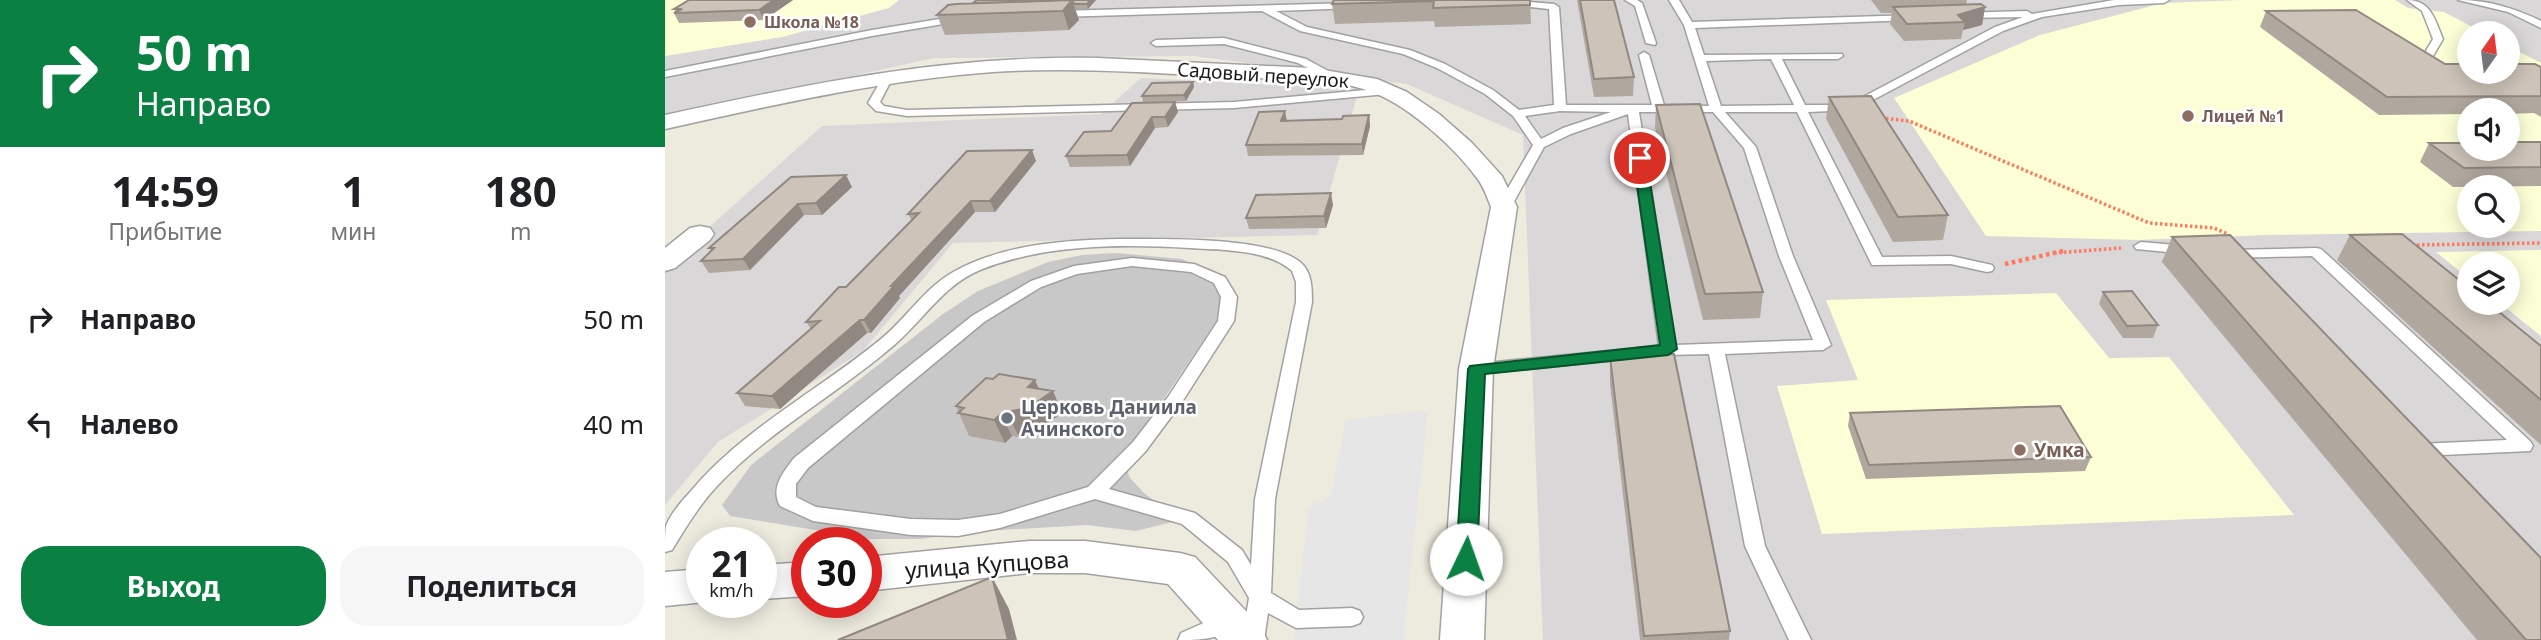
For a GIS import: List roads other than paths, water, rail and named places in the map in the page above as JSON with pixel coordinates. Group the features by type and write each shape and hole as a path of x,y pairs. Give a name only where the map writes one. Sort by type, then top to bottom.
{"street":[{"name":"Садовый переулок","path":"665,122 888,77 963,68 1089,63 1336,78 1387,91 1432,121 1486,173 1496,187 1504,207"},
{"path":"1462,640 1476,369 1504,207"},
{"path":"665,262 700,234"},
{"name":"улица Купцова","path":"882,572 1029,557 1085,557 1180,569 1241,634"},
{"path":"665,589 686,587"}],"lane":[{"path":"1630,0 1639,5 1651,43"},
{"path":"1476,369 1668,349 1822,345 1786,256 1750,146 1716,109 1689,25 1674,0"},
{"path":"1949,15 2040,14 2117,1 2164,0"},
{"path":"2412,0 2427,10 2438,39 2422,66"},
{"path":"2463,0 2511,10 2541,25"},
{"path":"1506,2 1554,7 1560,108"},
{"path":"1043,15 1358,6"},
{"path":"1264,8 1304,29 1406,52 1441,66 1489,92 1517,114 1539,145"},
{"path":"1517,114 1560,108 1850,108 1999,29 2040,14"},
{"path":"1689,25 1922,16"},
{"path":"665,74 963,18"},
{"path":"1156,43 1224,41 1302,61 1336,78"},
{"path":"1644,55 1659,109"},
{"path":"1775,56 1877,262 1951,260 1987,268"},
{"path":"1698,58 1838,56"},
{"path":"888,77 874,103 880,109 907,113 1234,105 1387,91"},
{"path":"1504,207 1539,145 1567,131 1633,108"},
{"path":"1633,108 1668,349"},
{"path":"665,544 677,521 726,463 776,421 888,342 942,287 961,274 1028,252 1073,245 1135,243 1237,248 1276,256 1294,264 1305,279 1304,302 1265,499 1260,597 1241,634 1189,640"},
{"path":"2141,246 2316,252 2524,446 2414,445 2438,470"},
{"path":"2220,248 2247,272"},
{"path":"1095,492 1139,447 1174,401 1226,321 1229,297 1220,280 1193,268 1132,262 1074,270 1036,284 978,319 801,463 786,483 787,502 813,514 911,527 958,528 1000,521 1095,492 1188,518 1235,556 1260,597 1296,619 1352,617"},
{"path":"1716,349 1755,546 1800,640"}],"place":[{"name":"Школа №18","path":"750,22"},
{"name":"Лицей №1","path":"2188,116"},
{"name":"Церковь Даниила Ачинского","path":"1007,418"},
{"name":"Умка","path":"2020,450"}]}
